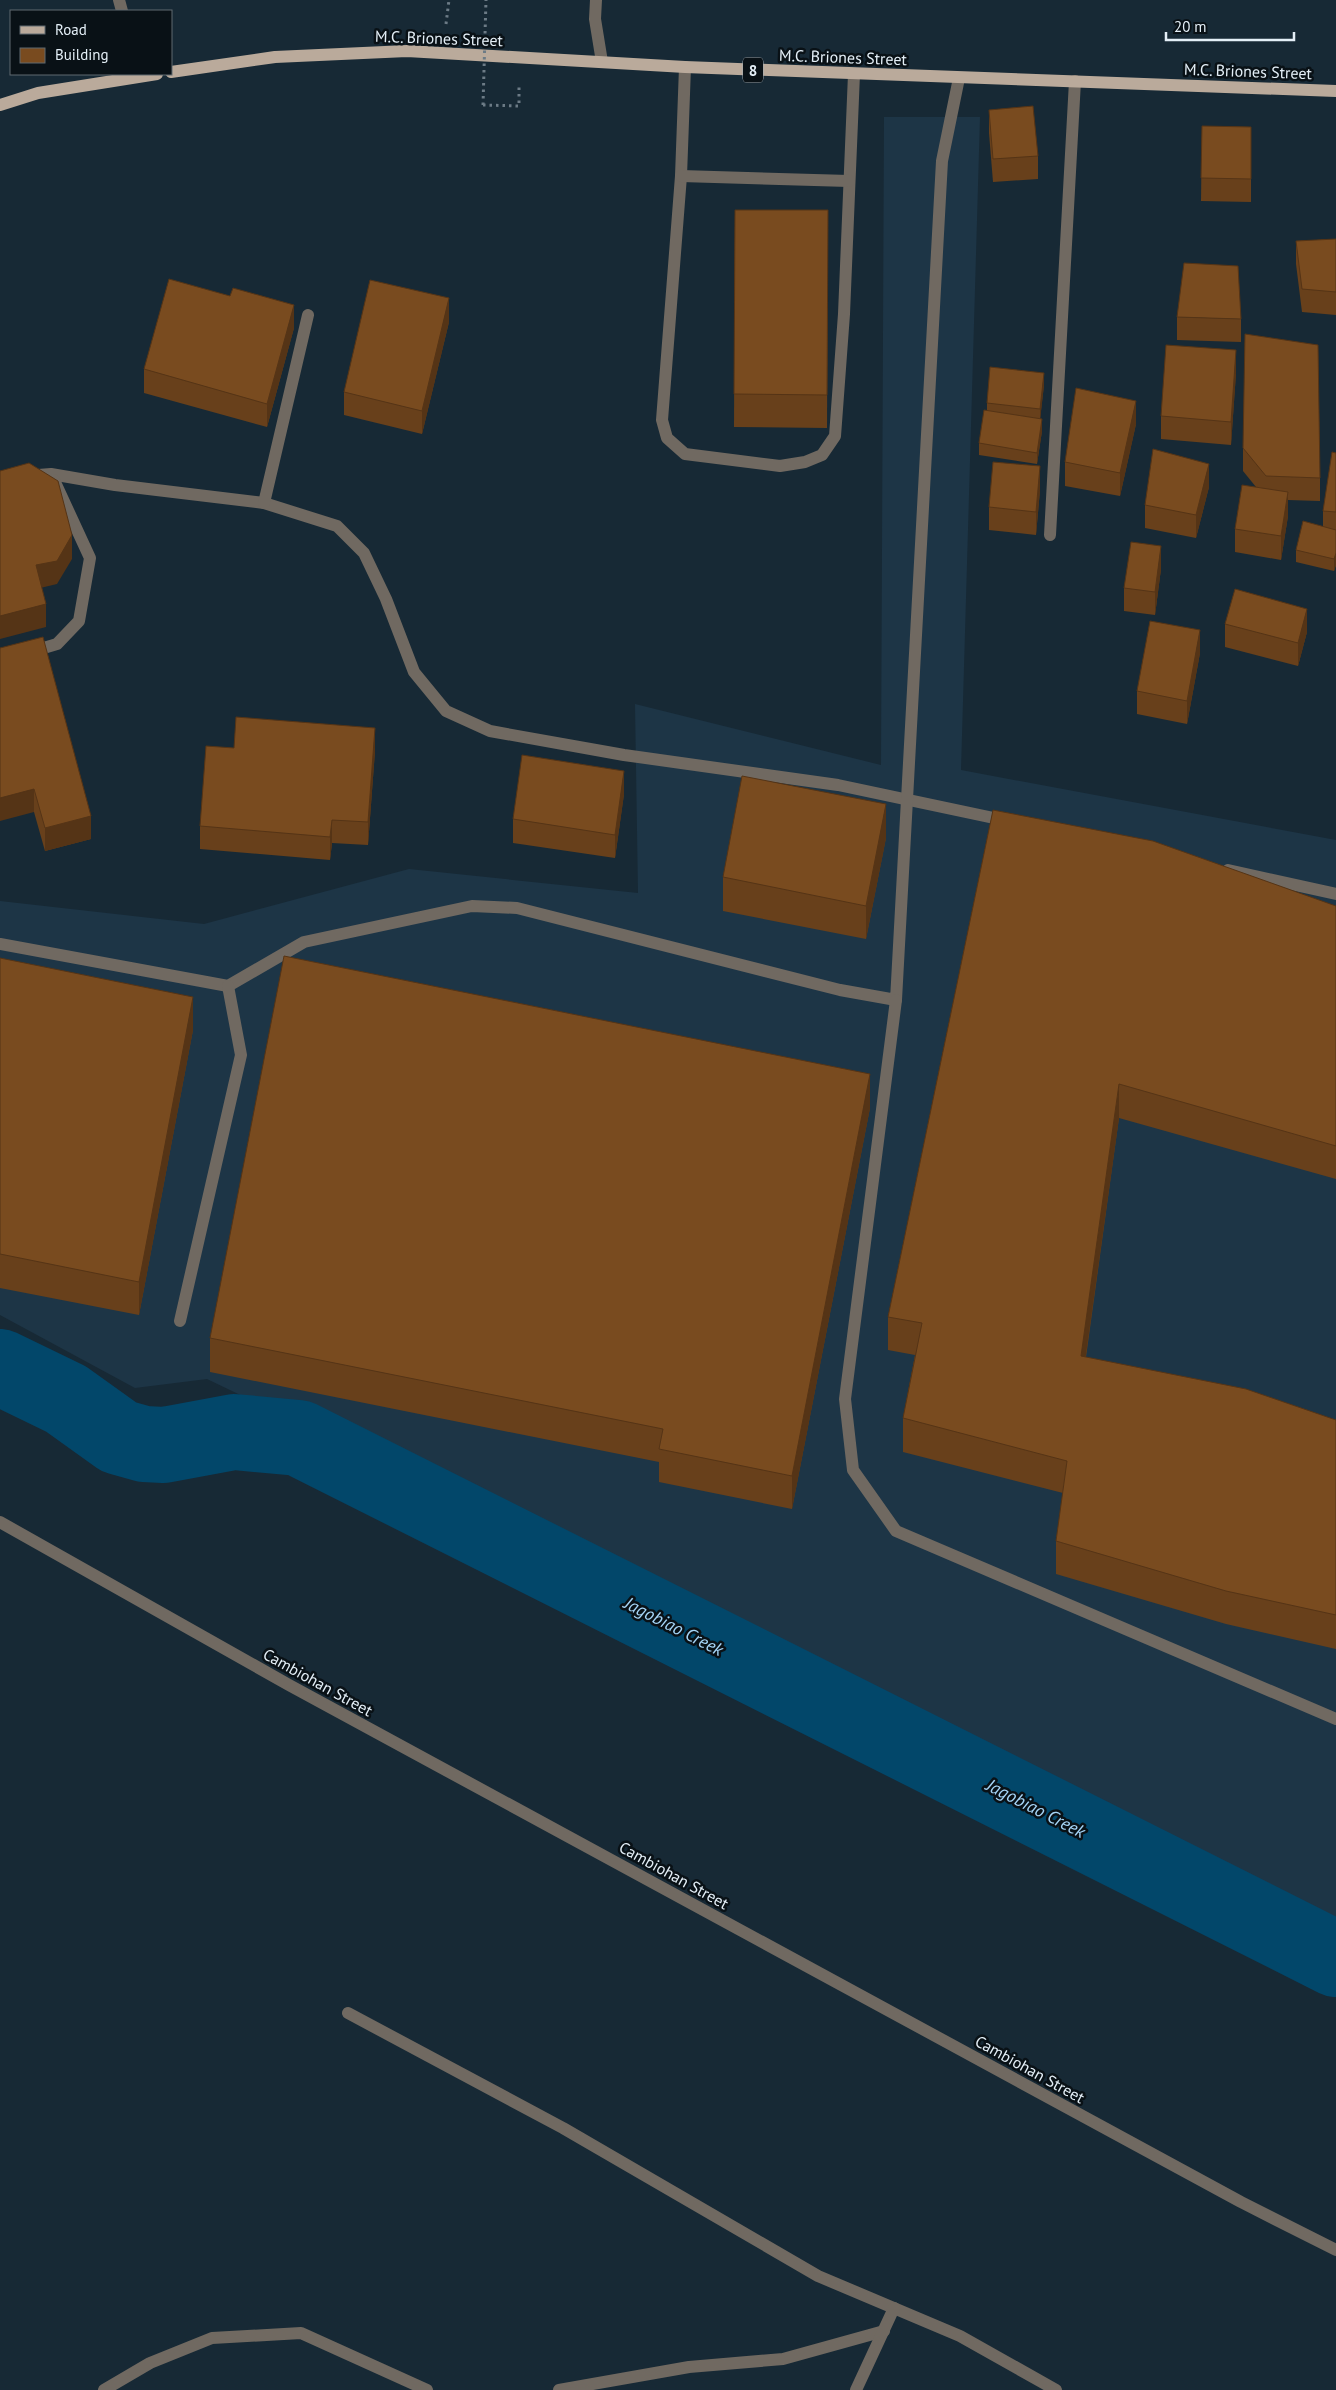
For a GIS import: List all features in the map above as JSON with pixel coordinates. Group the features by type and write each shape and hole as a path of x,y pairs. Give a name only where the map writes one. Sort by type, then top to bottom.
{"main road":[{"name":"M.C. Briones Street","path":"172,72 276,56 407,51 685,67 1336,91"},
{"path":"0,105 38,93 138,75"}],"street":[{"path":"596,0 596,18 602,62"},
{"path":"685,67 681,176 662,420 667,438 685,454 780,466 805,462 822,455 835,436 844,314 854,74"},
{"path":"959,78 942,161 896,1000 845,1399 853,1470 896,1531 1336,1719"},
{"path":"1050,535 1075,82"},
{"path":"681,176 849,181"},
{"path":"264,503 308,315"},
{"path":"0,478 51,474 115,485 264,503 337,526 364,554 386,599 414,672 446,712 490,731 624,755 838,785 908,798 1024,824"},
{"path":"0,661 57,644 78,621 90,558 51,474"},
{"path":"1219,868 1336,894"},
{"path":"0,944 228,986 304,942 472,906 517,908 840,990 896,1000"},
{"path":"180,1321 241,1055 228,986"},
{"name":"Cambiohan Street","path":"0,1522 289,1685 1240,2202 1336,2250"},
{"path":"348,2014 563,2128 818,2276 960,2336 1056,2390"},
{"path":"856,2390 894,2308"},
{"path":"559,2390 688,2366 784,2359 884,2331"},
{"path":"104,2390 150,2363 212,2338 301,2333 427,2390"}],"path":[{"path":"486,0 483,105 519,106 518,57"}],"shaded area":[{"path":"884,117 980,117 961,770 1336,840 1336,1921 207,1379 135,1388 0,1315 0,901 204,924 409,869 638,893 635,704 881,765"}],"building":[{"path":"1033,106 1038,156 993,159 989,110"},
{"path":"1202,126 1251,127 1251,179 1201,178"},
{"path":"735,210 828,210 827,395 734,394"},
{"path":"1336,239 1336,292 1302,289 1296,241"},
{"path":"1184,263 1238,266 1241,319 1177,317"},
{"path":"169,279 230,296 233,288 294,305 267,404 144,369"},
{"path":"370,280 449,298 422,411 344,392"},
{"path":"1245,334 1318,345 1320,478 1266,476 1243,448"},
{"path":"1166,345 1236,350 1231,422 1161,416"},
{"path":"990,367 1044,373 1040,409 987,403"},
{"path":"1076,388 1136,401 1120,473 1065,462"},
{"path":"984,410 1042,419 1037,453 979,443"},
{"path":"1153,449 1209,464 1196,515 1145,505"},
{"path":"1332,452 1336,453 1336,512 1323,511"},
{"path":"993,462 1040,466 1036,512 989,507"},
{"path":"29,463 58,481 72,535 57,561 36,565 46,604 0,616 0,471"},
{"path":"1242,485 1288,492 1281,536 1235,529"},
{"path":"1303,521 1336,530 1336,553 1334,559 1296,550"},
{"path":"1131,542 1161,546 1155,592 1124,588"},
{"path":"1235,589 1307,609 1298,643 1225,624"},
{"path":"1150,621 1200,630 1187,701 1137,691"},
{"path":"43,637 91,816 45,828 34,789 0,798 0,648"},
{"path":"236,717 375,728 368,822 332,820 330,837 200,826 206,746 234,748"},
{"path":"522,755 624,771 615,835 513,819"},
{"path":"742,776 886,804 866,906 723,877"},
{"path":"993,810 1153,841 1336,906 1336,1146 1119,1084 1081,1356 1246,1389 1336,1420 1336,1615 1226,1591 1056,1541 1067,1461 903,1418 922,1323 888,1317"},
{"path":"284,956 870,1074 792,1476 659,1449 663,1429 210,1338"},
{"path":"0,958 193,997 139,1282 0,1254"}],"waterway":[{"name":"Jagobiao Creek","path":"0,1367 66,1399 119,1437 144,1444 164,1445 234,1432 299,1438 1336,1959"}]}
